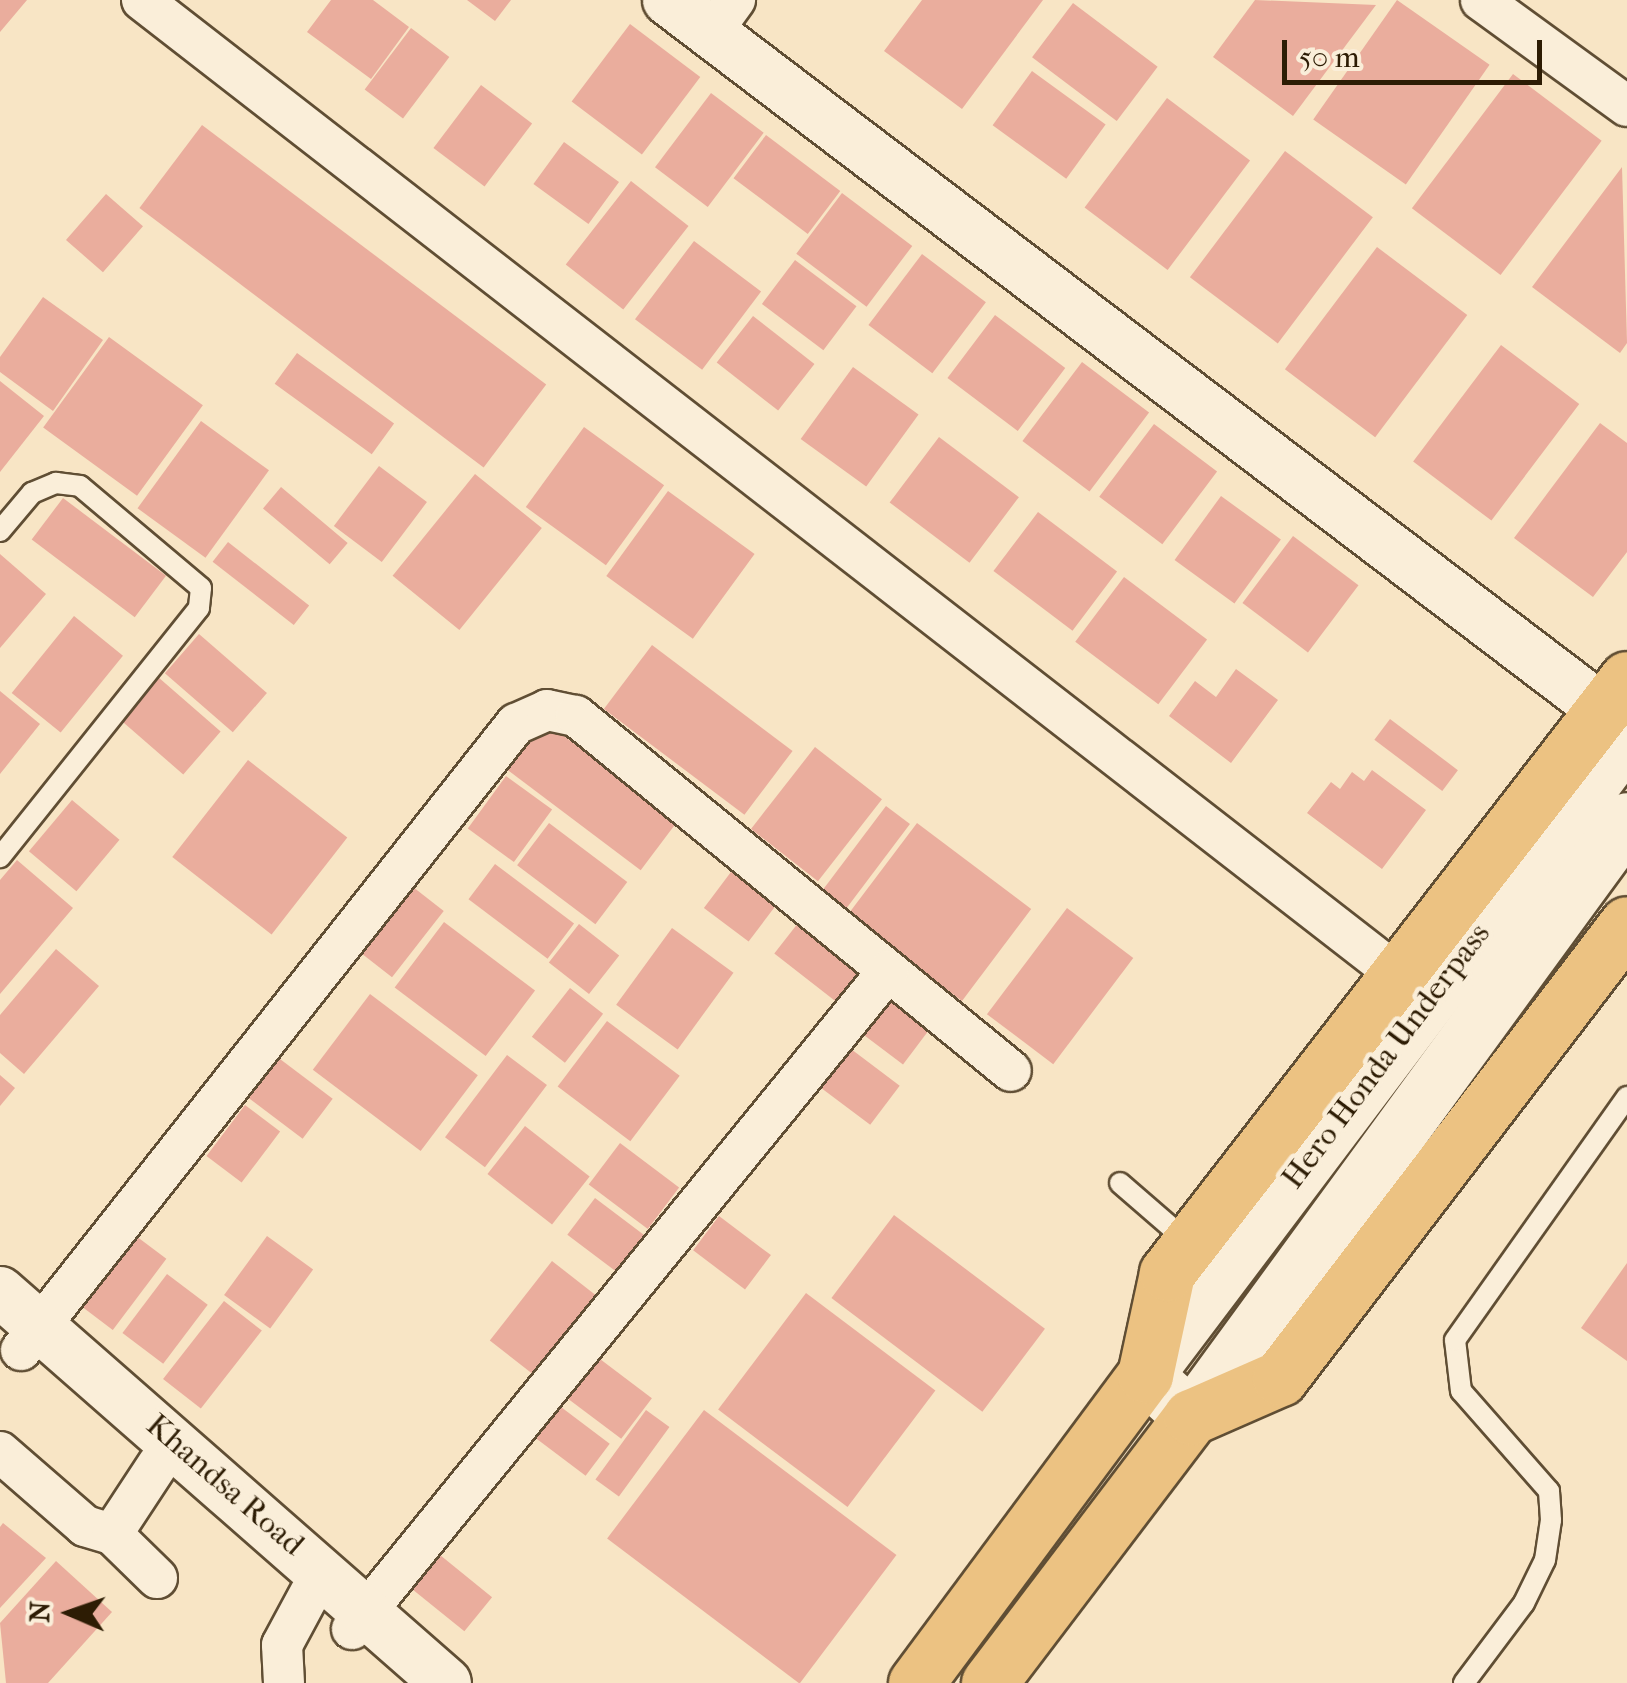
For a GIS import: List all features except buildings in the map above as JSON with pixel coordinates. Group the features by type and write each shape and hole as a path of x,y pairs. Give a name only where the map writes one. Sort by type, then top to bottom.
{"highway":[{"path":"916,1683 1145,1375 1167,1273 1398,975 1619,708"},
{"path":"989,1683 1191,1417 1280,1378 1627,924"}],"main road":[{"name":"Hero Honda Underpass","path":"1145,1375 1619,708"},
{"name":"Hero Honda Underpass","path":"1191,1417 1627,820"},
{"path":"1145,1375 1191,1417"}],"street":[{"path":"142,0 1398,975"},
{"path":"668,0 723,16 1619,708"},
{"path":"1481,0 1627,106"},
{"path":"21,1336 516,724 547,710 576,716 1011,1072"},
{"path":"361,1619 888,971"},
{"name":"Khandsa Road","path":"0,1292 21,1336 158,1464 310,1592 361,1619 406,1683"},
{"name":"Khandsa Road","path":"21,1336 361,1619 446,1683"},
{"path":"0,1452 86,1526 112,1534 157,1578"},
{"path":"112,1534 158,1464"},
{"path":"284,1683 282,1645 310,1592"}],"lane":[{"path":"0,531 32,493 80,486 202,588 199,608 0,857"},
{"path":"1464,1683 1524,1604 1545,1560 1551,1520 1549,1491 1461,1391 1455,1340 1627,1097"},
{"path":"1120,1183 1190,1244"}]}
